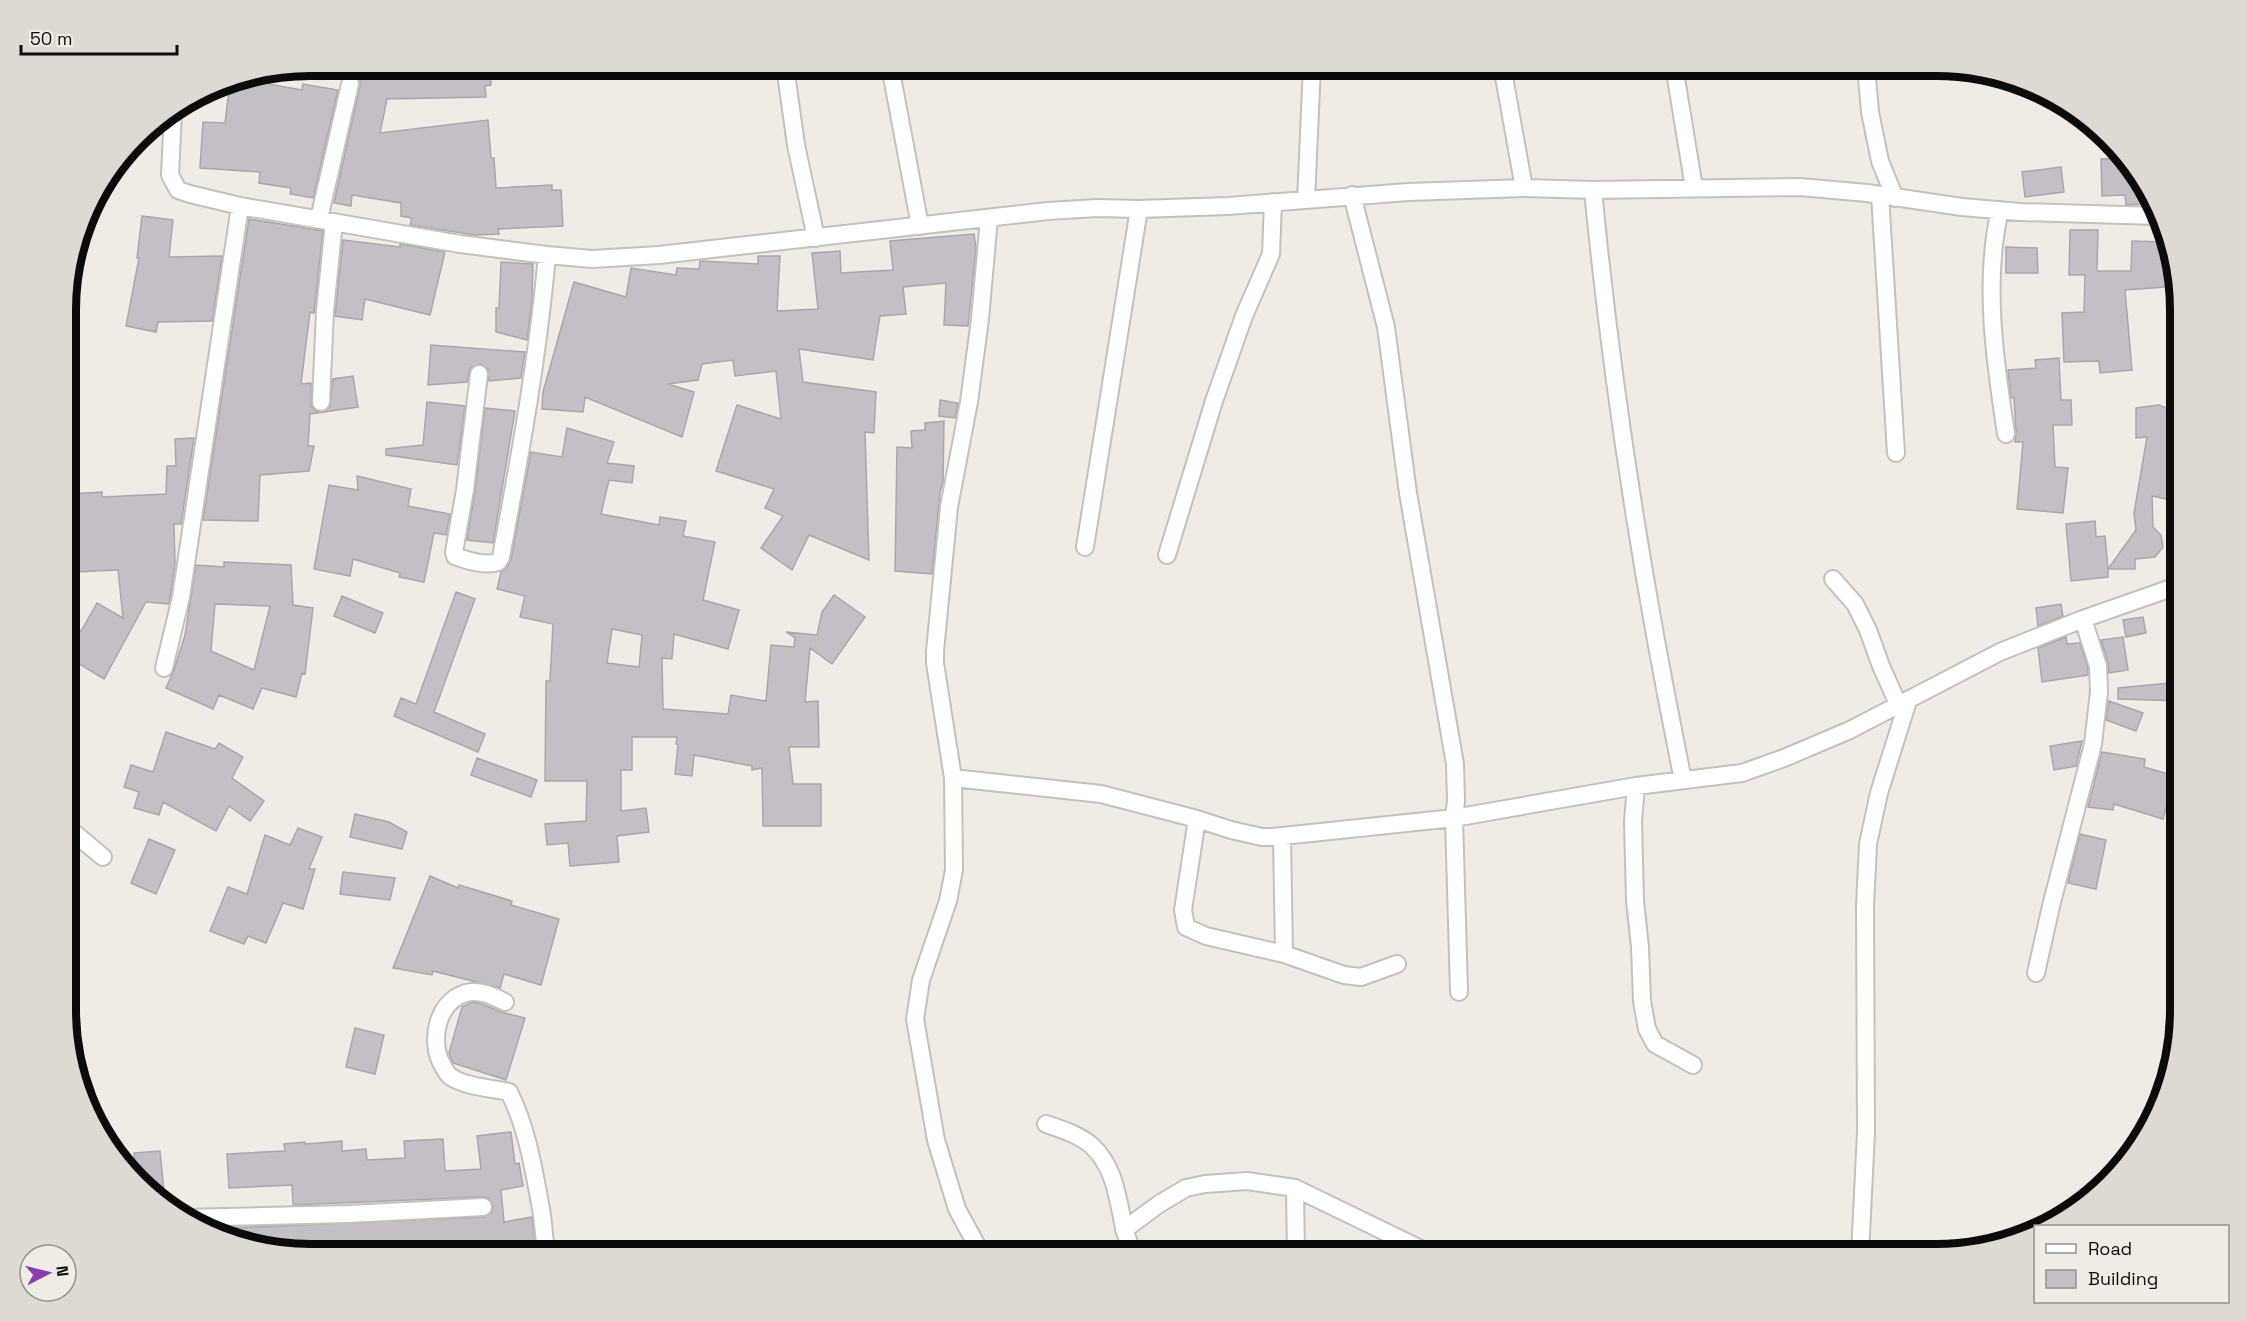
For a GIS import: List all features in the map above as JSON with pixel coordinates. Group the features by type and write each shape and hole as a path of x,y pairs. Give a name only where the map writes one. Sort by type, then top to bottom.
{"street":[{"path":"787,76 796,145 816,238"},
{"path":"892,76 920,226"},
{"path":"1306,200 1312,76"},
{"path":"1505,76 1524,188"},
{"path":"1676,76 1694,188"},
{"path":"1867,76 1870,112 1888,196 1881,245 1888,314 1896,453"},
{"path":"321,402 327,220 350,84"},
{"path":"173,122 170,175 178,190 190,194 240,206 460,244 592,259 659,255 1097,208 1228,206 1352,195 1524,188 1593,190 1800,188 2000,210 2150,216"},
{"path":"1593,190 1603,292 1639,539 1662,678 1683,780"},
{"path":"1352,195 1386,327 1408,493 1455,764 1454,818 1459,992"},
{"path":"1167,555 1217,393 1244,316 1271,254 1274,202"},
{"path":"164,668 181,597 240,206"},
{"path":"1085,547 1139,209"},
{"path":"2000,210 1993,239 1992,280 1996,370 2006,434"},
{"path":"976,1244 957,1209 936,1140 915,1019 921,980 948,902 954,870 953,778 935,651 949,507 980,319 989,218"},
{"path":"479,374 465,490 454,552 455,556 460,558 492,564 498,562 501,557 524,434 548,255"},
{"path":"1833,579 1855,604 1868,630 1881,666 1903,703 1868,844 1865,906 1866,1132 1860,1244"},
{"path":"953,778 1101,794 1252,835 1282,836 1454,818 1636,786 1742,773 1759,768 1850,730 2000,652 2170,589"},
{"path":"2037,973 2051,906 2092,744 2099,692 2098,666 2083,620"},
{"path":"1636,786 1633,821 1635,901 1642,1001 1647,1029 1655,1044 1693,1065"},
{"path":"1197,819 1183,910 1185,927 1206,936 1284,954 1320,968 1361,977 1397,964"},
{"path":"76,835 103,857"},
{"path":"1282,836 1284,954"},
{"path":"505,1002 488,993 471,992 459,996 447,1005 439,1021 435,1039 438,1059 449,1077 509,1092 527,1145 546,1244"},
{"path":"1046,1124 1070,1133 1092,1146 1111,1173 1130,1244"},
{"path":"1125,1230 1159,1204 1186,1188 1205,1184 1247,1181 1295,1188 1410,1244"},
{"path":"1295,1188 1296,1244"},
{"path":"202,1218 349,1214 483,1207"}],"building":[{"path":"356,76 491,76 491,85 485,86 486,97 387,99 380,133 488,120 496,188 552,185 552,190 561,190 563,226 498,229 499,234 475,235 410,225 412,218 401,216 401,203 352,195 351,206 334,203 360,80"},
{"path":"263,81 302,90 303,84 338,90 313,198 290,194 291,188 259,183 260,172 200,168 203,122 225,123 229,91 250,84"},
{"path":"2115,158 2139,193 2142,204 2126,205 2125,195 2102,196 2101,159"},
{"path":"2061,167 2064,192 2025,197 2022,172"},
{"path":"142,216 173,220 169,257 222,256 212,321 158,322 156,332 126,326 139,258 137,258"},
{"path":"249,219 323,231 314,313 310,312 301,384 311,383 311,406 321,412 330,407 333,379 353,376 358,407 310,414 308,446 314,446 309,471 260,475 258,521 203,520"},
{"path":"2070,230 2098,230 2097,271 2131,271 2132,241 2160,242 2169,287 2125,290 2132,370 2100,373 2099,361 2064,362 2062,313 2084,312 2085,275 2069,275"},
{"path":"974,234 976,248 968,326 944,325 946,283 903,287 906,314 880,316 873,360 799,349 803,382 876,392 874,433 865,432 869,560 809,535 792,570 761,548 783,516 765,508 774,489 716,471 737,405 781,419 776,371 735,376 733,360 702,364 698,380 668,384 694,392 682,437 585,397 583,412 542,409 543,392 574,282 626,297 631,268 676,275 677,268 699,269 700,261 758,264 758,256 780,256 777,311 818,309 812,253 840,251 841,273 893,270 890,241"},
{"path":"343,240 400,247 400,244 445,252 430,315 365,299 362,320 335,316"},
{"path":"2006,247 2037,248 2038,273 2006,273"},
{"path":"501,262 533,264 527,340 496,332"},
{"path":"431,345 525,352 521,378 489,381 488,369 480,364 470,368 467,382 428,385"},
{"path":"2059,358 2061,400 2071,400 2072,425 2053,425 2055,467 2068,468 2063,513 2017,509 2023,442 2015,442 2014,398 2011,398 2008,370 2036,368 2035,360"},
{"path":"940,400 958,403 955,418 939,416"},
{"path":"427,402 465,406 457,465 386,455 386,449 423,445"},
{"path":"2159,405 2170,410 2170,500 2152,496 2153,527 2161,535 2163,547 2155,557 2135,559 2135,569 2108,569 2136,530 2134,513 2147,437 2136,438 2136,408"},
{"path":"485,408 515,411 493,543 467,540"},
{"path":"944,421 943,482 932,574 895,571 897,447 912,448 911,431 925,430 925,423"},
{"path":"567,428 614,442 607,463 634,466 632,483 609,480 601,514 659,525 660,517 686,521 683,536 715,542 703,600 739,610 728,649 674,634 672,659 662,658 663,709 728,714 731,695 766,701 771,645 794,647 795,638 786,632 817,635 822,612 834,595 865,617 832,664 810,648 805,702 818,701 819,747 789,747 793,784 821,784 821,826 763,826 762,768 752,770 752,766 694,755 692,776 675,774 677,737 632,737 632,770 621,770 621,811 646,808 649,832 617,836 619,862 570,866 568,843 547,845 545,824 586,821 587,781 545,781 546,681 550,681 553,624 520,617 525,596 497,589 501,572 507,568 511,559 531,452 562,457","holes":["612,629 642,635 639,667 607,663"]},
{"path":"194,438 181,524 174,524 175,564 169,604 146,602 104,679 76,662 76,631 81,631 97,603 123,618 118,570 76,572 76,494 102,492 102,497 166,494 167,466 176,466 175,439"},
{"path":"357,476 411,489 408,506 450,514 446,535 434,533 424,582 399,577 400,573 353,559 350,576 314,569 329,485 358,490"},
{"path":"2095,521 2096,537 2105,536 2108,577 2071,581 2066,524"},
{"path":"224,562 291,565 293,605 313,608 305,674 302,673 296,697 262,688 253,709 219,695 213,709 166,688 185,635 196,565 224,567","holes":["215,604 270,606 254,670 211,651"]},
{"path":"456,592 475,599 434,712 485,734 478,752 394,716 401,698 416,704"},
{"path":"342,596 383,613 375,633 334,616"},
{"path":"2061,604 2063,616 2038,626 2036,608"},
{"path":"2143,617 2146,633 2126,637 2123,620"},
{"path":"2066,637 2067,644 2080,643 2088,675 2042,682 2038,648"},
{"path":"2123,637 2128,670 2109,673 2101,640"},
{"path":"2170,683 2170,701 2118,699 2118,688"},
{"path":"2109,701 2143,713 2136,731 2106,720"},
{"path":"166,732 215,749 219,743 243,757 232,778 264,801 250,821 229,806 216,831 163,802 159,815 134,808 139,792 124,787 131,765 153,772"},
{"path":"2082,741 2076,766 2054,770 2050,746"},
{"path":"2102,752 2145,759 2144,767 2170,775 2170,794 2163,819 2114,804 2113,810 2088,807"},
{"path":"477,758 537,780 531,797 471,775"},
{"path":"355,814 389,822 407,832 402,849 350,837"},
{"path":"298,828 322,837 309,869 315,869 303,909 283,903 266,943 248,936 244,944 210,931 228,887 247,894 265,835 290,845"},
{"path":"2080,834 2106,840 2096,889 2068,883"},
{"path":"149,839 175,850 156,894 131,883"},
{"path":"343,872 395,878 390,900 340,894"},
{"path":"430,876 458,888 459,885 512,901 511,905 559,919 541,985 504,974 500,988 433,971 432,975 393,968"},
{"path":"473,1002 525,1018 506,1080 453,1063 449,1053 462,1007"},
{"path":"355,1028 384,1035 375,1074 346,1067"},
{"path":"511,1132 515,1164 519,1163 523,1186 501,1190 504,1222 532,1217 536,1244 295,1244 250,1237 224,1228 484,1217 492,1212 493,1206 488,1198 482,1197 293,1205 292,1185 229,1188 227,1154 285,1151 284,1144 342,1141 342,1151 366,1149 367,1160 405,1158 404,1141 443,1139 445,1171 481,1169 477,1136"},
{"path":"160,1151 164,1193 135,1166 134,1153"}]}
